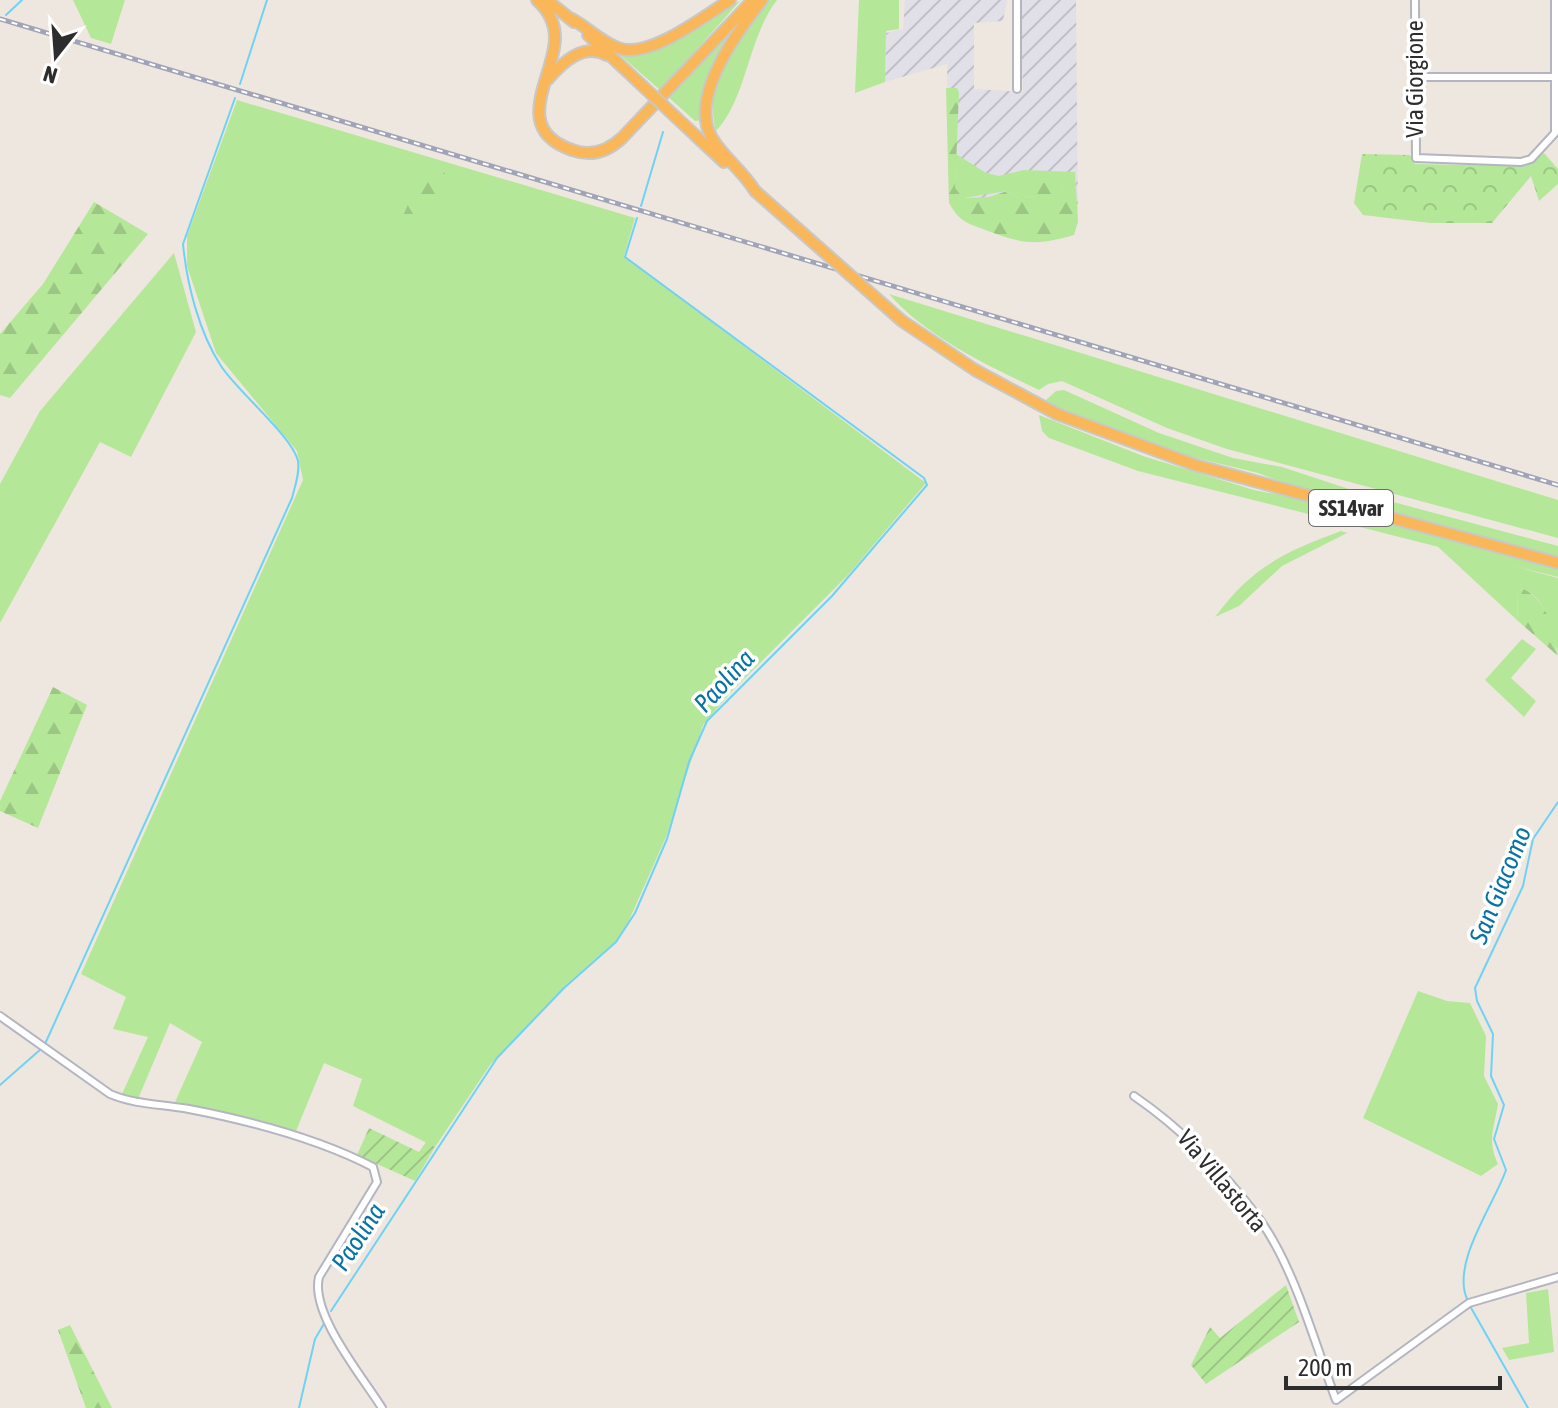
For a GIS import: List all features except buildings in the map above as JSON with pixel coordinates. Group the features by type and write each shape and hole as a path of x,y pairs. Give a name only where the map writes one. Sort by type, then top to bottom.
{"highway":[{"path":"537,0 551,18 555,39 542,84 539,110 549,134 559,144 576,152 604,150 622,138 750,0"},
{"name":"SS14var","path":"547,0 902,321 975,370 1057,414 1195,465 1558,563"},
{"path":"570,18 617,48 639,50 661,42 730,0"},
{"path":"755,191 713,139 707,128 704,108 712,79 762,0"},
{"path":"542,84 563,63 579,53 597,51 616,61"}],"street":[{"path":"1017,0 1017,89"},
{"name":"Via Giorgione","path":"1415,0 1416,158 1521,162 1541,150 1557,130"},
{"path":"1555,0 1557,130"},
{"path":"1416,77 1554,77"},
{"path":"0,1016 42,1049 110,1094 129,1102 184,1108 252,1124 352,1156 373,1167 377,1182 319,1277 316,1290 324,1315 382,1408"},
{"name":"Via Villastorta","path":"1134,1096 1176,1125 1261,1222 1284,1266 1336,1400 1360,1387 1469,1303 1558,1277"}],"shaded area":[{"path":"905,0 1007,0 1003,21 974,23 974,89 1023,92 1020,0 1076,0 1078,222 949,203 947,64 885,82 886,33 903,29"}],"green space":[{"path":"73,0 125,0 111,44 91,38"},
{"path":"741,0 660,90 619,54 668,42"},
{"path":"763,0 777,0 760,31 735,102 716,131 713,113 718,78 733,46"},
{"path":"859,0 899,0 899,29 886,31 885,82 855,93"},
{"path":"750,7 711,75 705,90 701,120 695,121 666,95"},
{"path":"946,88 957,88 959,93 955,188 963,198 989,197 1007,191 1019,198 1036,196 1041,184 1058,178 1064,191 1069,187 1076,189 1078,222 1074,235 1050,241 1021,241 965,222 957,215 949,203"},
{"path":"237,100 635,218 624,256 926,483 848,575 731,692 703,725 666,837 627,925 616,941 567,984 490,1065 435,1147 353,1106 362,1079 324,1063 296,1131 175,1102 202,1042 170,1023 138,1099 122,1094 148,1037 113,1029 126,997 81,974 303,480 297,451 216,353 187,266 187,236"},
{"path":"1544,153 1558,169 1558,184 1539,201 1531,176 1492,223 1430,223 1363,215 1354,203 1362,154 1410,155 1415,164 1519,166 1533,162"},
{"path":"956,154 986,173 999,176 1024,170 1075,172 1076,189 1069,187 1064,191 1058,178 1036,196 1019,198 1007,191 963,198 955,189"},
{"path":"426,165 435,166 445,173 422,224 420,227 397,229"},
{"path":"94,202 148,234 10,398 0,395 0,334 43,284"},
{"path":"174,253 196,332 131,457 100,442 0,623 0,484 40,411"},
{"path":"889,294 1558,500 1558,538 1227,449 1167,428 1062,381 1039,390 940,337"},
{"path":"1064,390 1159,433 1233,458 1282,467 1367,495 1558,546 1558,558 1301,489 1258,473 1142,445 1059,409 1046,400 1056,391"},
{"path":"1039,415 1143,456 1254,490 1301,499 1558,569 1558,577 1138,471 1049,438 1042,431"},
{"path":"1341,531 1347,533 1282,566 1239,606 1215,617 1242,585 1270,563"},
{"path":"1436,545 1558,578 1558,652 1547,615 1538,599 1522,588 1517,594 1518,621"},
{"path":"1522,588 1544,608 1558,656 1518,621 1517,594"},
{"path":"1522,639 1536,649 1511,678 1536,701 1524,717 1485,680"},
{"path":"53,687 87,705 38,828 0,811 0,801"},
{"path":"1418,991 1447,1001 1470,1003 1486,1036 1484,1076 1498,1104 1492,1141 1498,1164 1481,1176 1363,1118"},
{"path":"369,1128 419,1152 426,1142 435,1147 415,1181 357,1155"},
{"path":"1286,1285 1299,1322 1206,1384 1191,1365 1210,1327 1220,1338"},
{"path":"1548,1289 1554,1352 1509,1360 1502,1348 1529,1343 1526,1293"},
{"path":"70,1325 112,1408 86,1408 58,1330"}],"waterway":[{"path":"6,15 22,0"},
{"path":"240,84 267,0"},
{"path":"45,1044 292,498 297,480 298,461 294,451 213,353 195,308 185,260 183,244 235,98"},
{"name":"Paolina","path":"641,206 663,132"},
{"name":"Paolina","path":"331,1311 497,1058 564,988 616,942 635,913 667,839 689,762 707,721 832,596 927,485 924,478 625,257 637,218"},
{"name":"San Giacomo","path":"1467,1299 1464,1284 1469,1251 1506,1170 1494,1139 1504,1105 1491,1076 1493,1034 1477,1001 1475,988 1523,886 1533,839 1558,802"},
{"path":"0,1085 41,1049"},
{"name":"San Giacomo","path":"1470,1306 1528,1408"},
{"path":"299,1408 315,1339 325,1322"}],"railway":[{"path":"0,19 1558,485"}]}
